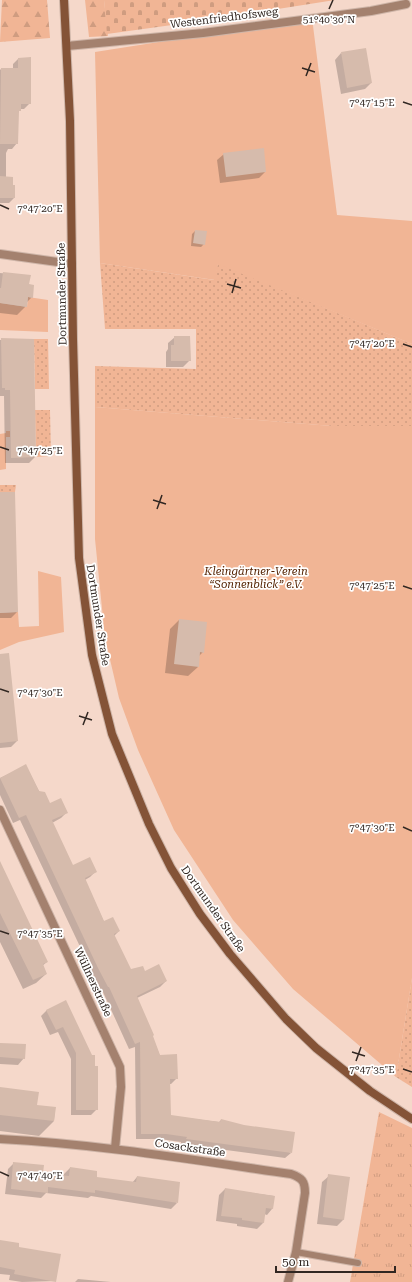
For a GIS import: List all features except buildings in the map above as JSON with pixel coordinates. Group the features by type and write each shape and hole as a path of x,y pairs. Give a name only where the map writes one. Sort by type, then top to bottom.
{"main road":[{"name":"Dortmunder Straße","path":"64,0 70,121 79,558 87,630 112,734 149,824 171,868 200,914 230,954 286,1019 316,1048 370,1091 412,1119"}],"street":[{"name":"Westenfriedhofsweg","path":"67,46 203,32 371,11 406,4"},
{"path":"0,254 72,264"},
{"name":"Wüllnerstraße","path":"0,810 120,1067 121,1087 115,1149"},
{"name":"Cosackstraße","path":"0,1139 38,1141 115,1149 298,1176 303,1180 305,1185 305,1193 296,1252 288,1282"}],"lane":[{"path":"296,1252 358,1263"}],"green space":[{"path":"2,0 47,0 50,38 0,42"},
{"path":"85,0 104,0 108,36 89,37"},
{"path":"104,0 335,0 107,34"},
{"path":"312,18 337,215 412,221 412,344 218,264 215,280 100,263 95,52"},
{"path":"100,263 214,280 218,263 412,344 412,426 332,426 95,407 95,366 196,369 196,329 105,329"},
{"path":"28,297 48,300 48,332 0,330 0,303 27,307"},
{"path":"34,339 48,339 49,389 35,389"},
{"name":"Kleingärtner-Verein “Sonnenblick” e.V.","path":"95,407 332,426 412,426 412,978 396,1077 293,989 233,920 174,830 138,750 119,698 105,638 95,539"},
{"path":"35,410 50,410 51,456 36,457"},
{"path":"6,431 10,431 10,437 6,437 6,469 0,470 0,434 6,433"},
{"path":"0,485 16,485 15,492 0,492"},
{"path":"38,571 61,577 64,632 19,642 0,650 0,613 18,612 19,627 39,626"},
{"path":"412,978 412,1087 396,1077"},
{"path":"379,1112 412,1128 412,1282 350,1282"}]}
